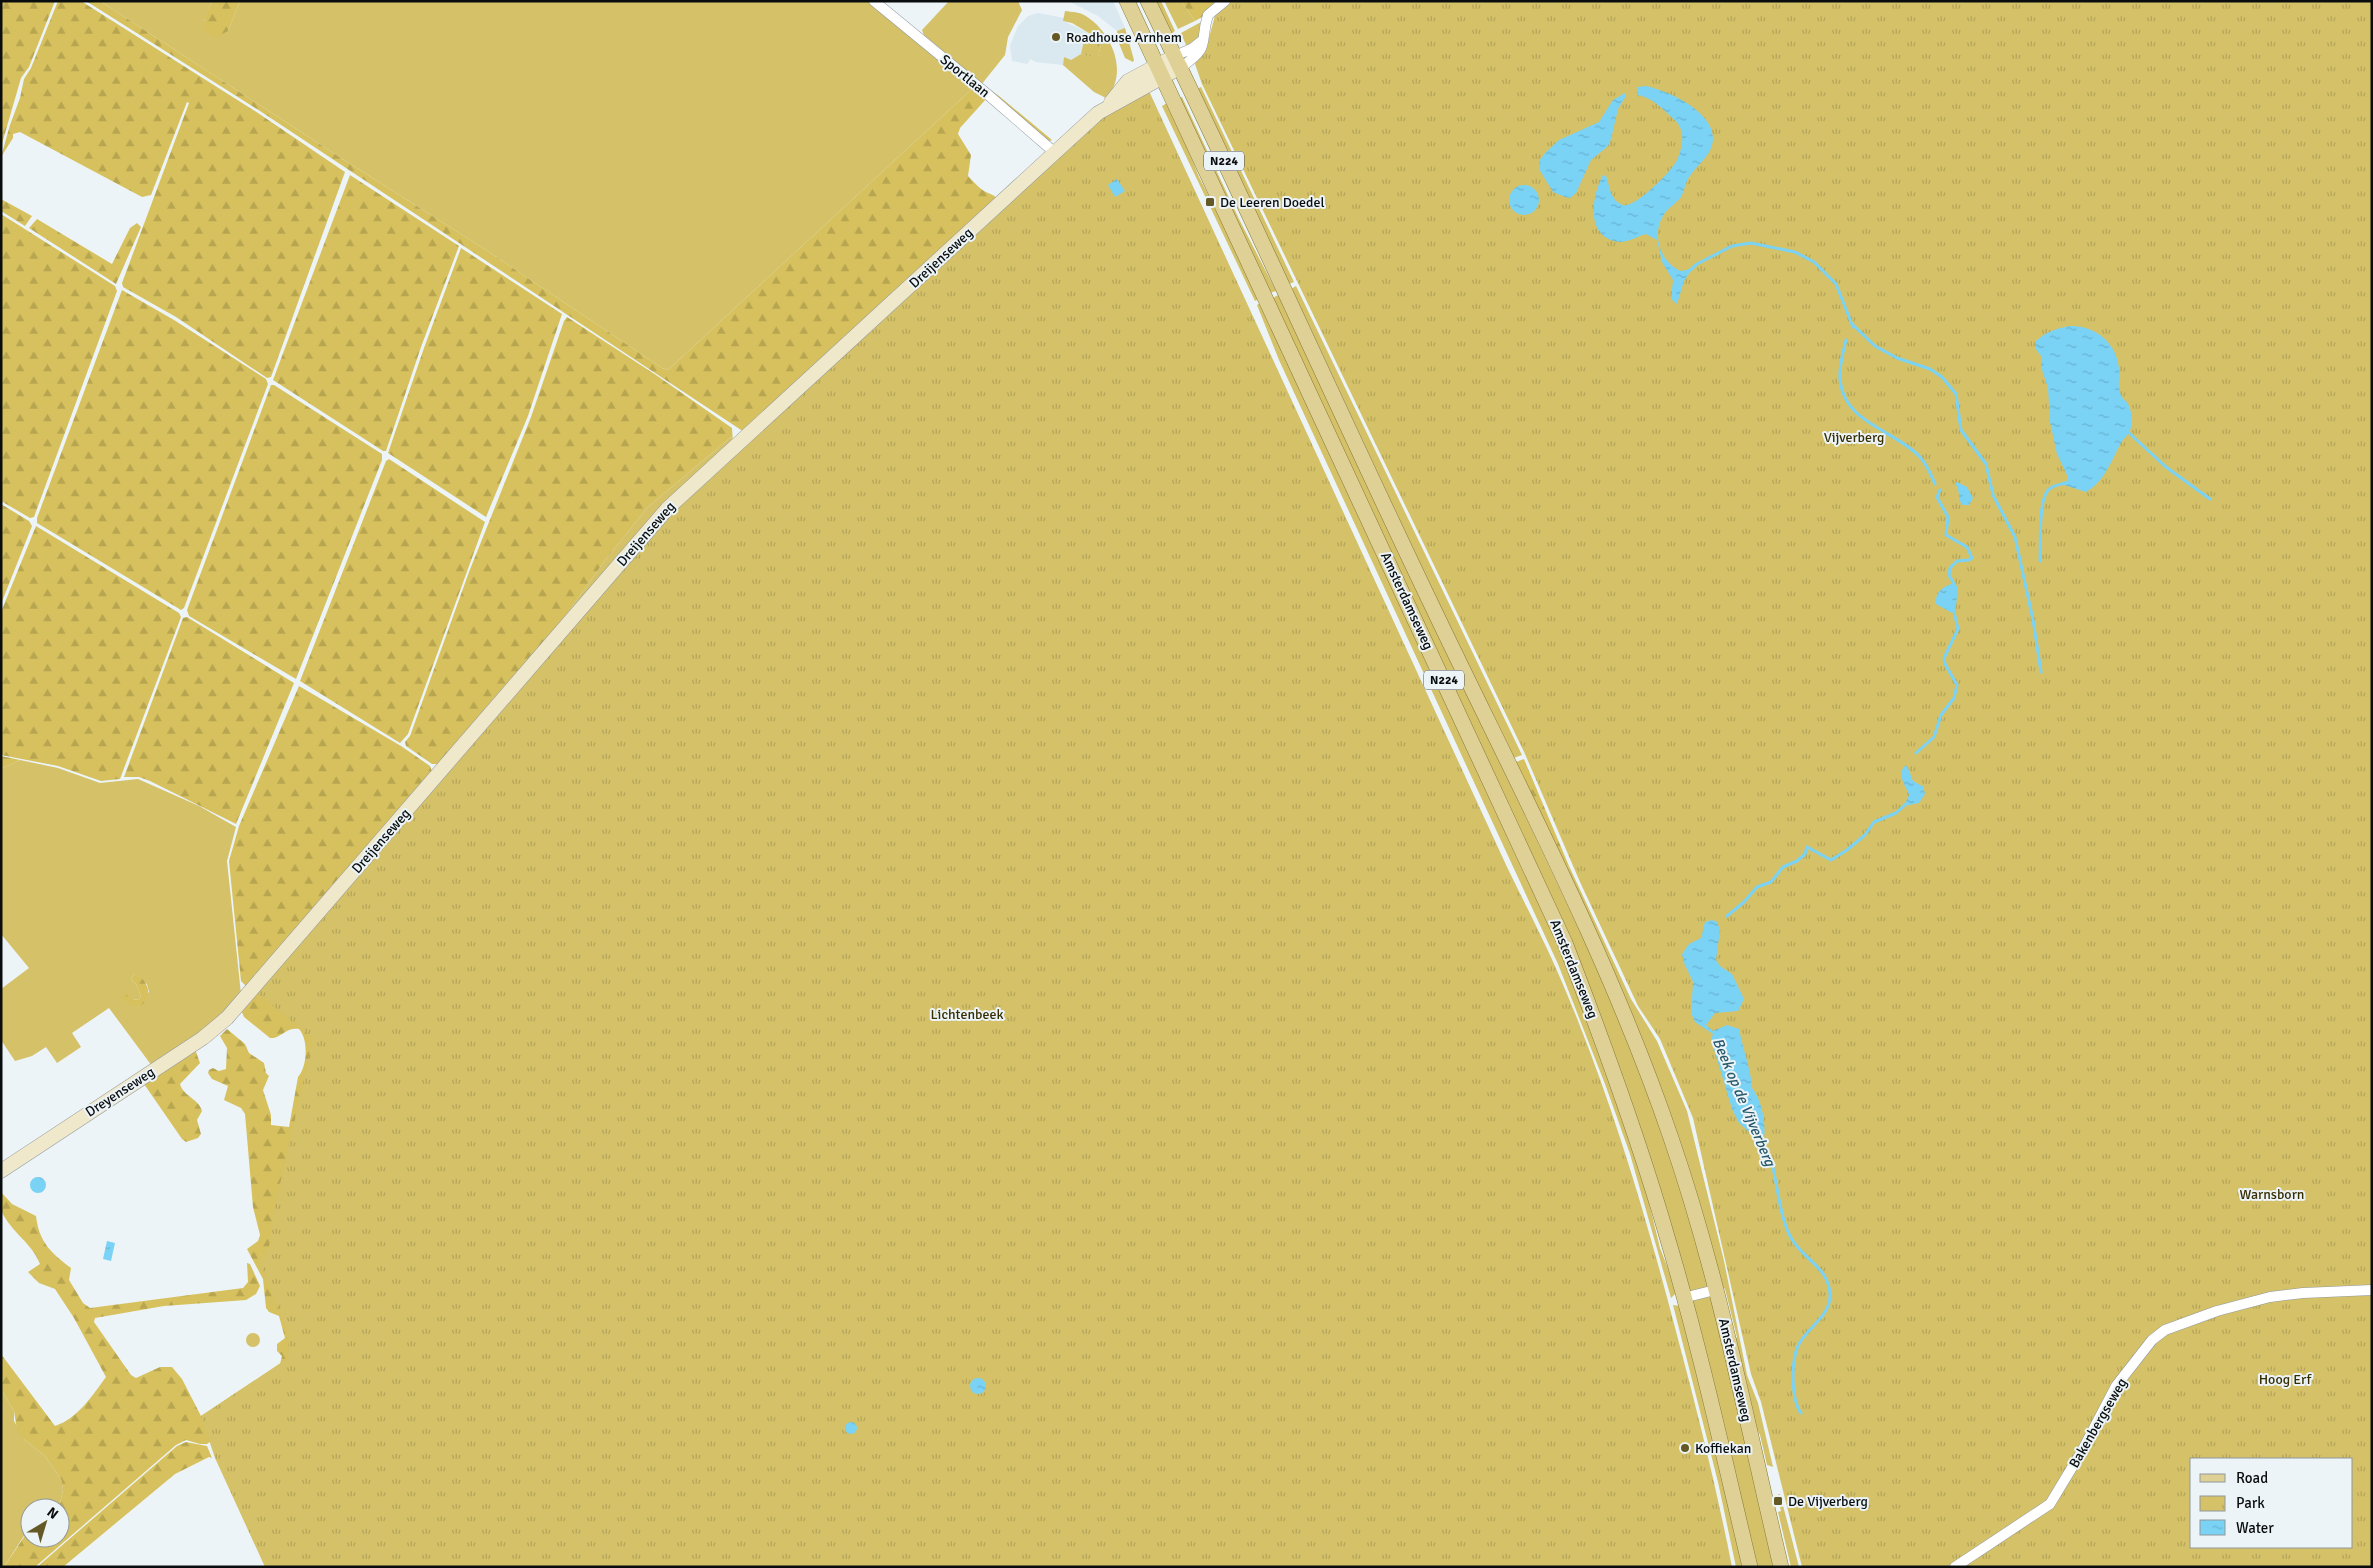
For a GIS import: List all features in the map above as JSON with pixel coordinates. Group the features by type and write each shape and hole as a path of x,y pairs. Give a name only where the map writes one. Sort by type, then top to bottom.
{"main road":[{"name":"Amsterdamseweg","path":"1127,1 1564,944 1630,1116 1664,1225 1684,1298 1750,1567"},
{"name":"Amsterdamseweg","path":"1148,1 1353,442 1620,1003 1672,1140 1695,1214 1781,1567"},
{"name":"Dreijenseweg","path":"236,1009 667,509 1054,152 1105,108 1128,81 1161,71 1178,62"},
{"name":"Dreyenseweg","path":"1,1171 203,1038 236,1009"}],"street":[{"name":"Sportlaan","path":"874,1 1054,152"},
{"path":"1178,62 1200,50 1205,38 1208,14 1225,1"},
{"path":"1684,1298 1715,1290"},
{"name":"Bakenbergseweg","path":"1955,1567 2050,1504 2082,1450 2116,1386 2152,1340 2165,1330 2217,1310 2270,1297 2303,1293 2372,1290"}],"shaded area":[{"path":"1068,1 1113,1 1125,28 1117,31 1098,16"},
{"path":"1038,13 1064,18 1063,21 1092,34 1093,42 1084,40 1081,54 1071,61 1064,57 1063,65 1035,62 1031,59 1027,64 1012,61 1010,46 1018,26 1028,16"}],"green space":[{"path":"1,1 55,1 29,67 21,78 1,147"},
{"path":"58,1 81,1 258,113 345,172 271,377 267,378 176,317 123,287 122,283 189,103 187,102 151,195 142,197 20,132 13,134 13,138 1,157 20,98 24,79 31,68"},
{"path":"86,1 100,1 483,248 662,368 668,370 974,87 987,98 960,128 958,134 971,155 968,176 982,189 998,199 744,430 741,430 260,111"},
{"path":"100,1 212,1 204,21 228,31 240,1 869,1 974,87 668,370 662,368 483,248"},
{"path":"212,1 240,1 228,31 215,38 204,31 204,23"},
{"path":"949,1 1018,1 1022,10 1008,37 1005,55 981,85 926,41 922,30"},
{"path":"1156,1 1161,1 1175,31 1171,34"},
{"path":"1164,1 1181,1 1195,21 1178,29"},
{"path":"1181,1 1213,1 1215,5 1195,21"},
{"name":"Vijverberg","path":"1232,1 2372,1 2372,1288 2302,1291 2164,1328 2106,1398 2048,1502 1950,1567 1802,1567 1761,1402 1751,1374 1693,1118 1660,1039 1638,1006 1580,882 1525,754 1202,84 1195,64 1207,45 1216,12"},
{"path":"1065,11 1084,15 1094,22 1109,41 1117,65 1113,88 1106,98 1094,92 1063,65 1064,57 1071,60 1081,54 1098,57 1101,44 1093,42 1094,36 1072,23 1063,21"},
{"path":"1201,22 1201,36 1192,44 1186,45 1181,33"},
{"path":"1125,28 1133,62 1125,58 1118,41 1117,31"},
{"path":"1084,40 1101,44 1098,58 1081,54"},
{"path":"1201,87 1294,282 1287,285 1197,89"},
{"path":"992,91 999,96 1052,140 1048,142"},
{"name":"Lichtenbeek","path":"1149,91 1574,1011 1609,1103 1639,1197 1700,1424 1732,1567 265,1567 215,1458 201,1416 288,1358 289,1335 261,1265 261,1259 269,1247 273,1215 313,1038 257,993 657,526 1097,120"},
{"path":"1182,97 1239,219 1276,291 1270,293 1179,98"},
{"path":"1169,102 1199,177 1261,298 1255,301 1162,106"},
{"path":"350,175 459,246 421,347 386,451 383,451 273,380"},
{"path":"1,199 32,216 25,226 1,211"},
{"path":"1,214 115,286 117,291 34,517 30,518 1,501"},
{"path":"37,219 112,264 130,228 137,223 141,227 116,284 29,228"},
{"path":"461,248 562,314 528,416 486,517 388,453"},
{"path":"1296,286 1522,755 1511,759 1308,323 1289,290"},
{"path":"122,290 174,320 266,379 268,384 184,608 181,610 37,523 37,518"},
{"path":"1278,295 1615,1005 1667,1142 1709,1286 1702,1290 1687,1291 1634,1114 1273,298"},
{"path":"1262,302 1313,417 1347,484 1566,960 1640,1166 1660,1248 1677,1292 1671,1298 1630,1154 1558,964 1279,360 1257,305"},
{"path":"567,317 656,375 732,428 733,442 731,437 648,507 606,559 564,618 559,629 443,764 432,764 406,746 405,742 410,736 469,572 531,417"},
{"path":"271,385 274,385 382,454 382,460 296,679 189,616 187,610"},
{"path":"731,437 733,442 559,629 564,618 606,559 648,507"},
{"path":"389,459 485,522 408,734 400,743 300,681 386,461"},
{"path":"1,504 29,521 32,526 1,604"},
{"path":"36,526 179,613 181,617 120,779 101,781 58,766 1,755 1,612"},
{"path":"187,617 294,683 236,824 150,781 139,777 124,777 183,618"},
{"path":"299,686 401,746 430,766 433,774 247,987 241,981 229,861 239,826"},
{"path":"1,756 20,760 1,769"},
{"path":"1524,759 1569,866 1564,869 1513,763"},
{"path":"20,760 58,768 100,783 138,779 199,806 236,827 227,861 241,994 214,1023 152,1066 109,1008 72,1033 81,1047 57,1063 46,1047 32,1056 15,1061 1,1040 1,989 29,968 1,934 1,769","holes":["134,974 147,984 149,992 138,1007 133,1000 139,999 141,996 136,984 131,980"]},
{"path":"1569,866 1631,999 1657,1041 1687,1111 1724,1261 1747,1375 1758,1403 1773,1467 1767,1465 1760,1435 1752,1421 1733,1343 1737,1337 1725,1289 1720,1285 1564,869"},
{"path":"330,907 312,1326 255,1410 207,1444 186,1440 176,1445 70,1537 70,1498 61,1498 63,1490 61,1479 45,1456 25,1440 17,1430 14,1411 1,1389 1,1354 55,1426 78,1412 106,1377 74,1318 55,1289 39,1283 28,1272 40,1264 32,1250 11,1226 2,1212 1,1192 12,1204 36,1216 43,1240 52,1252 71,1268 69,1280 83,1303 90,1308 243,1288 248,1282 247,1263 250,1264 260,1286 256,1294 246,1300 164,1306 95,1318 94,1322 131,1375 136,1378 160,1367 172,1367 182,1379 201,1416 280,1364 282,1356 277,1351 277,1344 285,1338 279,1316 269,1312 266,1308 263,1279 247,1249 258,1241 260,1235 253,1207 245,1114 241,1108 224,1100 228,1086 212,1079 208,1073 213,1068 219,1071 226,1069 227,1048 220,1036 227,1029 245,1044 249,1053 264,1063 266,1073 269,1076 263,1090 271,1115 271,1125 289,1127 298,1077 303,1067 306,1053 304,1040 299,1029 289,1030 274,1038 270,1038 244,1017 241,1010"},
{"path":"134,974 143,980 148,989 147,999 138,1007 130,1005 121,998 124,993 133,1000 139,999 141,996 136,984 131,980"},
{"path":"195,1049 200,1063 180,1084 184,1092 198,1103 202,1111 197,1120 201,1134 198,1138 186,1142 144,1084"},
{"name":"Hoog Erf","path":"2372,1292 2372,1567 1959,1567 2044,1512 2119,1387 2139,1360 2166,1333 2270,1299"},
{"path":"1707,1296 1711,1298 1776,1567 1757,1567 1690,1303 1695,1299"},
{"path":"1673,1305 1680,1306 1730,1503 1742,1567 1736,1567 1718,1482"},
{"path":"250,1333 256,1333 260,1340 256,1347 250,1347 246,1343 246,1337"},
{"path":"1,1389 14,1411 14,1421 25,1440 45,1456 61,1479 63,1490 61,1498 20,1498 20,1542 4,1567 1,1567"},
{"path":"186,1442 207,1446 212,1458 209,1457 175,1474 63,1567 37,1567 59,1548 70,1548 70,1538 177,1446"},
{"path":"1780,1494 1799,1567 1791,1567 1778,1512 1781,1511 1777,1495"},
{"path":"20,1543 20,1548 57,1548 35,1567 4,1567"}],"water":[{"path":"1646,86 1668,93 1692,107 1710,126 1713,136 1709,152 1688,178 1681,197 1665,213 1658,232 1660,248 1668,262 1681,271 1692,269 1684,281 1677,304 1671,299 1673,280 1662,262 1657,240 1646,234 1623,242 1609,239 1601,233 1596,225 1594,216 1596,194 1603,175 1606,176 1615,200 1623,205 1628,205 1644,195 1661,180 1677,160 1682,141 1680,127 1675,120 1650,99 1637,95 1637,87"},
{"path":"1625,93 1626,96 1618,109 1608,146 1591,160 1576,193 1570,198 1553,192 1539,169 1539,161 1559,140 1599,122 1613,100"},
{"path":"1117,179 1125,191 1115,197 1108,185"},
{"path":"1524,185 1535,189 1539,200 1535,211 1524,215 1513,211 1509,200 1513,189"},
{"path":"2069,326 2087,328 2095,332 2103,337 2114,350 2119,368 2120,392 2122,398 2128,404 2131,416 2130,431 2121,443 2107,470 2098,482 2086,492 2064,485 2063,482 2068,481 2068,477 2057,454 2050,422 2048,388 2041,367 2041,356 2035,348 2036,341 2043,335"},
{"path":"1957,482 1967,487 1973,498 1969,505 1962,505 1955,484"},
{"path":"1951,584 1958,587 1956,606 1952,613 1936,604 1939,591"},
{"path":"1906,765 1913,780 1923,786 1925,794 1919,803 1904,806 1909,795 1902,780 1901,772"},
{"path":"1712,920 1717,922 1720,930 1716,960 1720,966 1732,974 1744,999 1738,1011 1715,1013 1706,1025 1713,1031 1727,1025 1739,1029 1752,1088 1759,1100 1763,1115 1765,1130 1763,1144 1739,1123 1732,1109 1711,1039 1713,1034 1695,1022 1691,1013 1693,982 1682,954 1689,944 1701,938 1705,922"},
{"path":"38,1177 44,1179 46,1185 44,1191 38,1193 32,1191 30,1185 32,1179"},
{"path":"107,1241 115,1243 111,1261 103,1259"},
{"path":"978,1378 984,1380 986,1386 984,1392 978,1394 972,1392 970,1386 972,1380"},
{"path":"851,1422 857,1428 851,1434 845,1428"}],"waterway":[{"name":"Beek op de Vijverberg","path":"1689,271 1697,264 1732,246 1751,243 1795,252 1814,262 1836,284 1853,327"},
{"path":"1853,325 1875,346 1897,358 1930,369 1942,377 1956,394 1961,430 1986,464 1993,495 2015,537 2033,620 2041,672"},
{"name":"Beek op de Vijverberg","path":"1846,340 1840,379 1843,394 1850,406 1860,416 1910,448 1920,457 1929,470 1935,484"},
{"path":"2128,432 2166,467 2210,499"},
{"path":"2040,561 2041,514 2045,496 2050,488 2065,483"},
{"name":"Beek op de Vijverberg","path":"1940,490 1937,497 1948,517 1946,535 1967,547 1972,558 1957,561 1950,568 1949,575 1954,584 1953,586"},
{"name":"Beek op de Vijverberg","path":"1916,753 1934,737 1941,715 1954,698 1957,685 1945,664 1944,658 1958,629 1953,608"},
{"name":"Beek op de Vijverberg","path":"1727,916 1744,902 1757,887 1771,882 1783,867 1797,861 1805,854 1807,847 1831,860 1865,835 1874,822 1896,813 1906,804"},
{"name":"Beek op de Vijverberg","path":"1761,1140 1773,1168 1783,1216 1789,1234 1798,1248 1822,1272 1829,1287 1830,1296 1826,1310 1801,1340 1794,1361 1795,1399 1801,1413"}],"place":[{"name":"Roadhouse Arnhem","path":"1056,37"},
{"name":"De Leeren Doedel","path":"1210,202"},
{"name":"Koffiekan","path":"1685,1448"},
{"name":"De Vijverberg","path":"1778,1501"}],"park label":[{"name":"Warnsborn","path":"2272,1194"}]}
